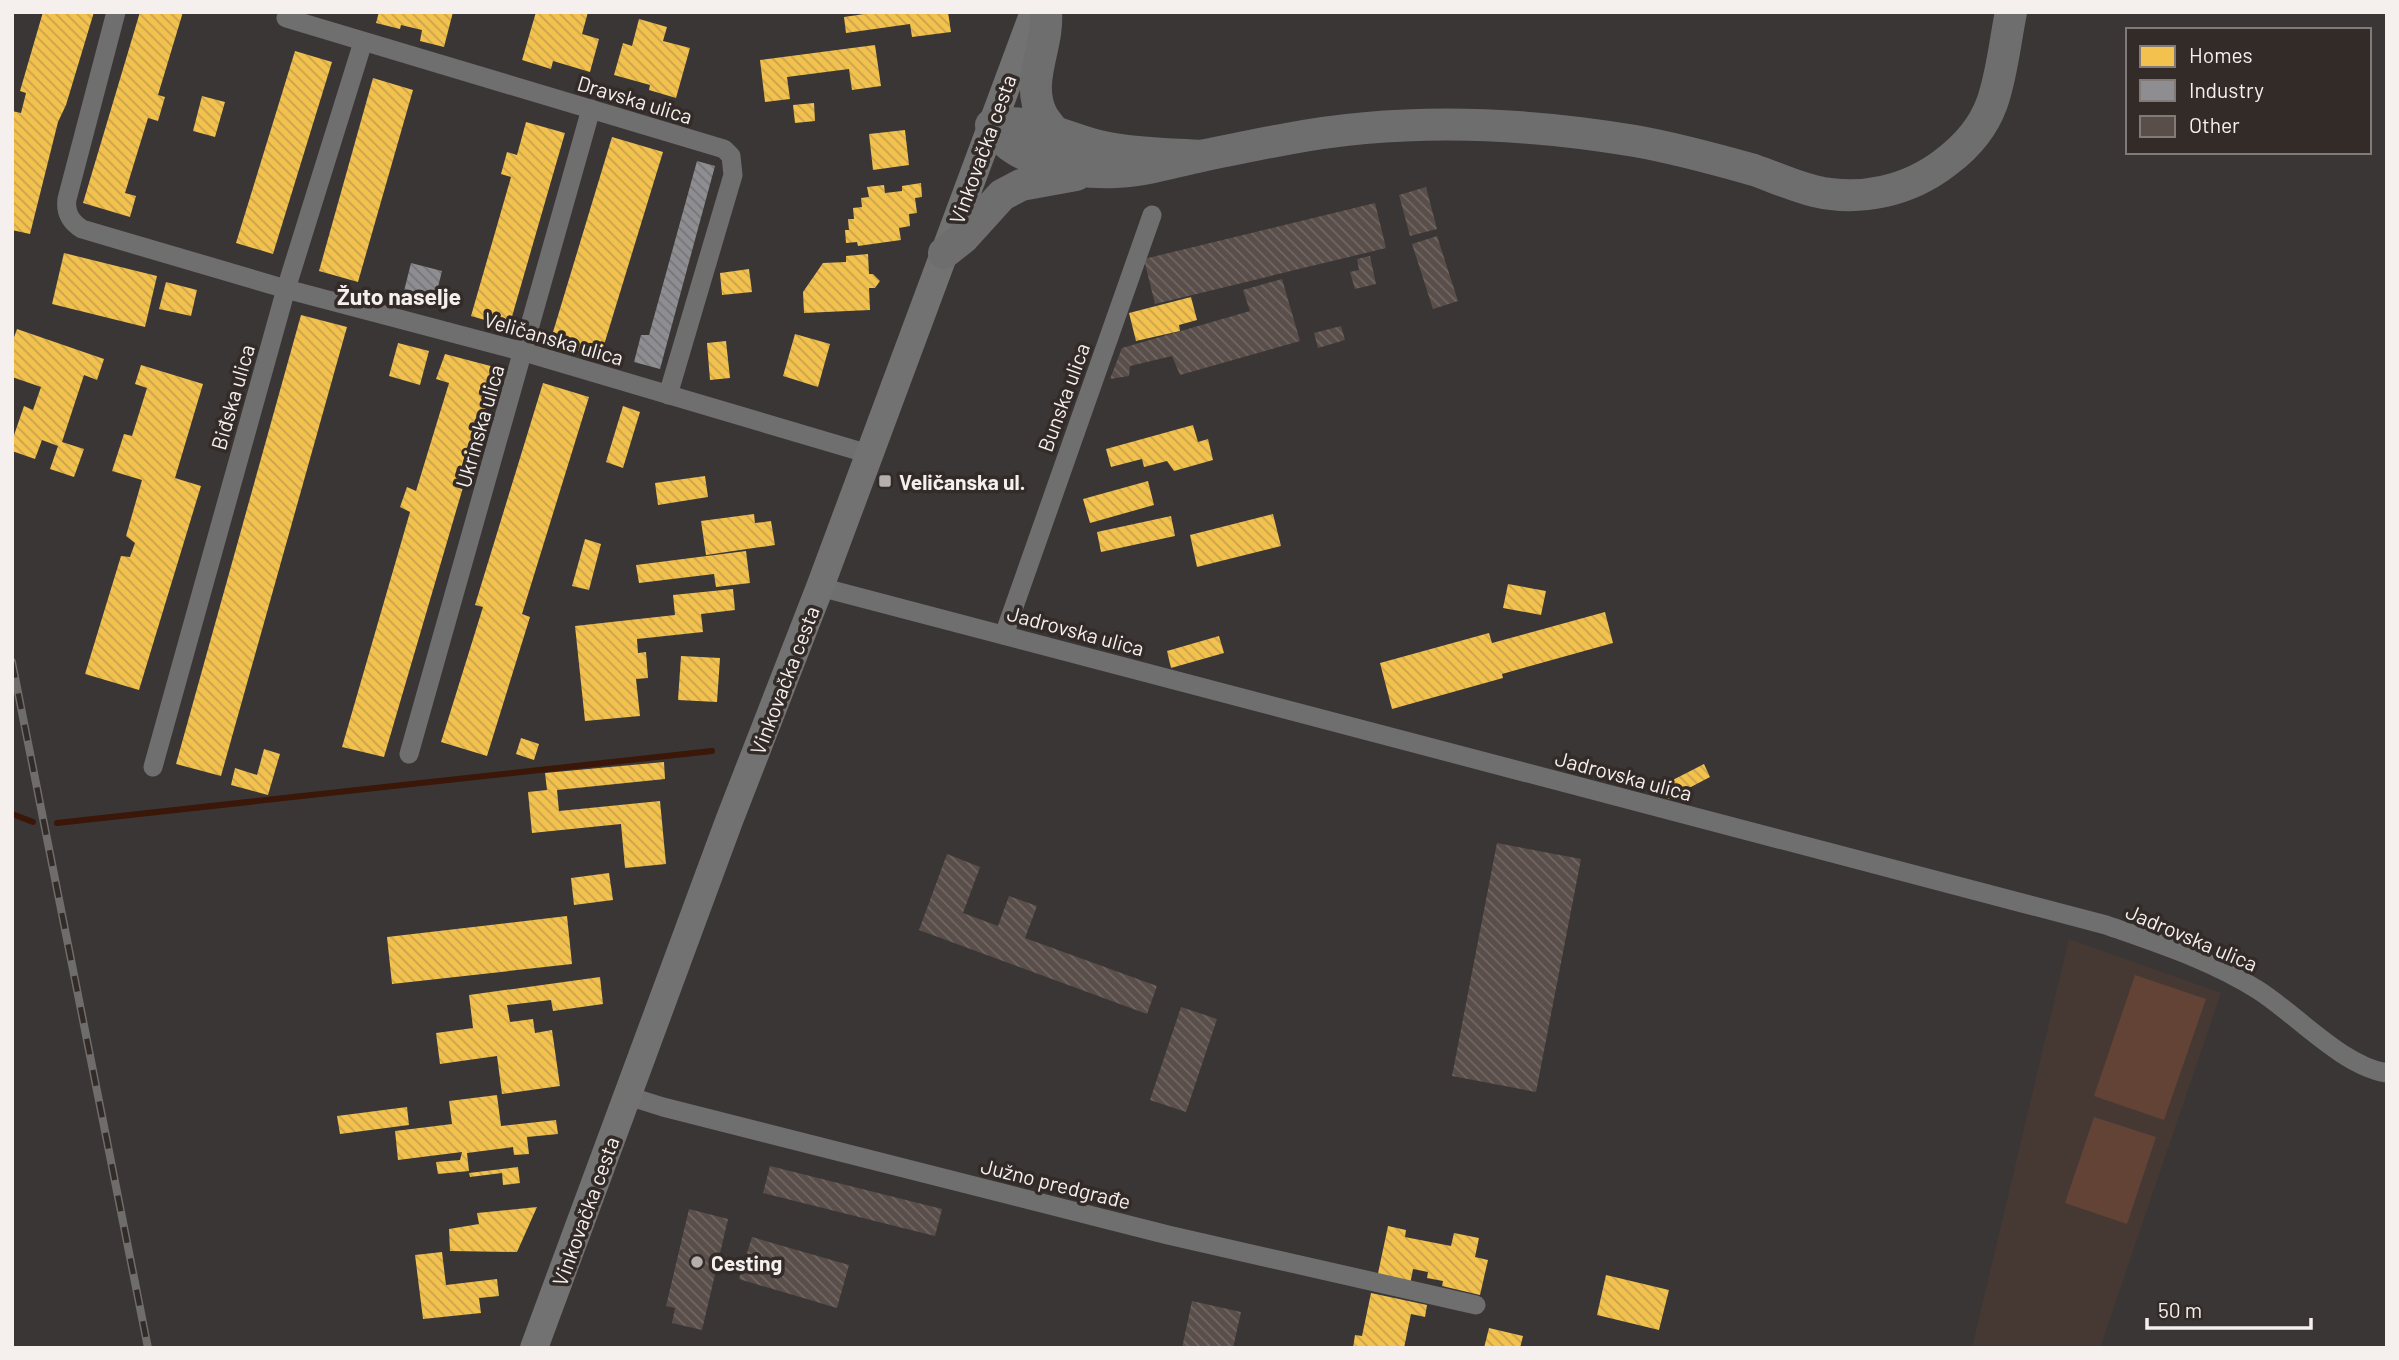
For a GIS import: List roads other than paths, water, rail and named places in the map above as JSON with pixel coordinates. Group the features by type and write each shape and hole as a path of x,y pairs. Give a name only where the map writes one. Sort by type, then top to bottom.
{"highway":[{"path":"1046,12 1044,40 1035,80 1042,114 1055,133"},
{"path":"1990,12 2000,71"},
{"path":"944,253 962,238 1002,195 1021,185 1094,172 1150,168 1290,138 1366,128 1487,125 1637,141 1710,158 1814,191 1844,196 1876,194 1908,185 1935,171 1959,153 1980,128 1992,103 2011,12"},
{"path":"991,125 1015,122 1112,149 1202,156"},
{"path":"991,125 1007,145 1022,154 1046,163 1094,172"}],"main road":[{"name":"Vinkovačka cesta","path":"534,1348 1034,12"}],"street":[{"name":"Veličanska ulica","path":"116,12 67,199 66,207 72,223 82,229 286,289 524,352 869,454"},
{"name":"Dravska ulica","path":"286,18 724,149 731,156 733,175 668,395"},
{"name":"Biđska ulica","path":"153,767 286,289 363,42"},
{"name":"Ukrinska ulica","path":"409,754 591,109"},
{"name":"Bunska ulica","path":"1004,635 1152,215"},
{"name":"Jadrovska ulica","path":"820,586 2106,925 2165,945 2258,990 2346,1056 2387,1073"},
{"name":"Južno predgrađe","path":"628,1096 1168,1235 1476,1305"}],"waterway":[{"path":"57,823 712,751"},
{"path":"12,814 33,822"}],"railway":[{"path":"12,662 148,1348"}],"place":[{"name":"Veličanska ul.","path":"885,481"},
{"name":"Cesting","path":"697,1262"}],"district":[{"name":"Žuto naselje","path":"399,296"}]}
